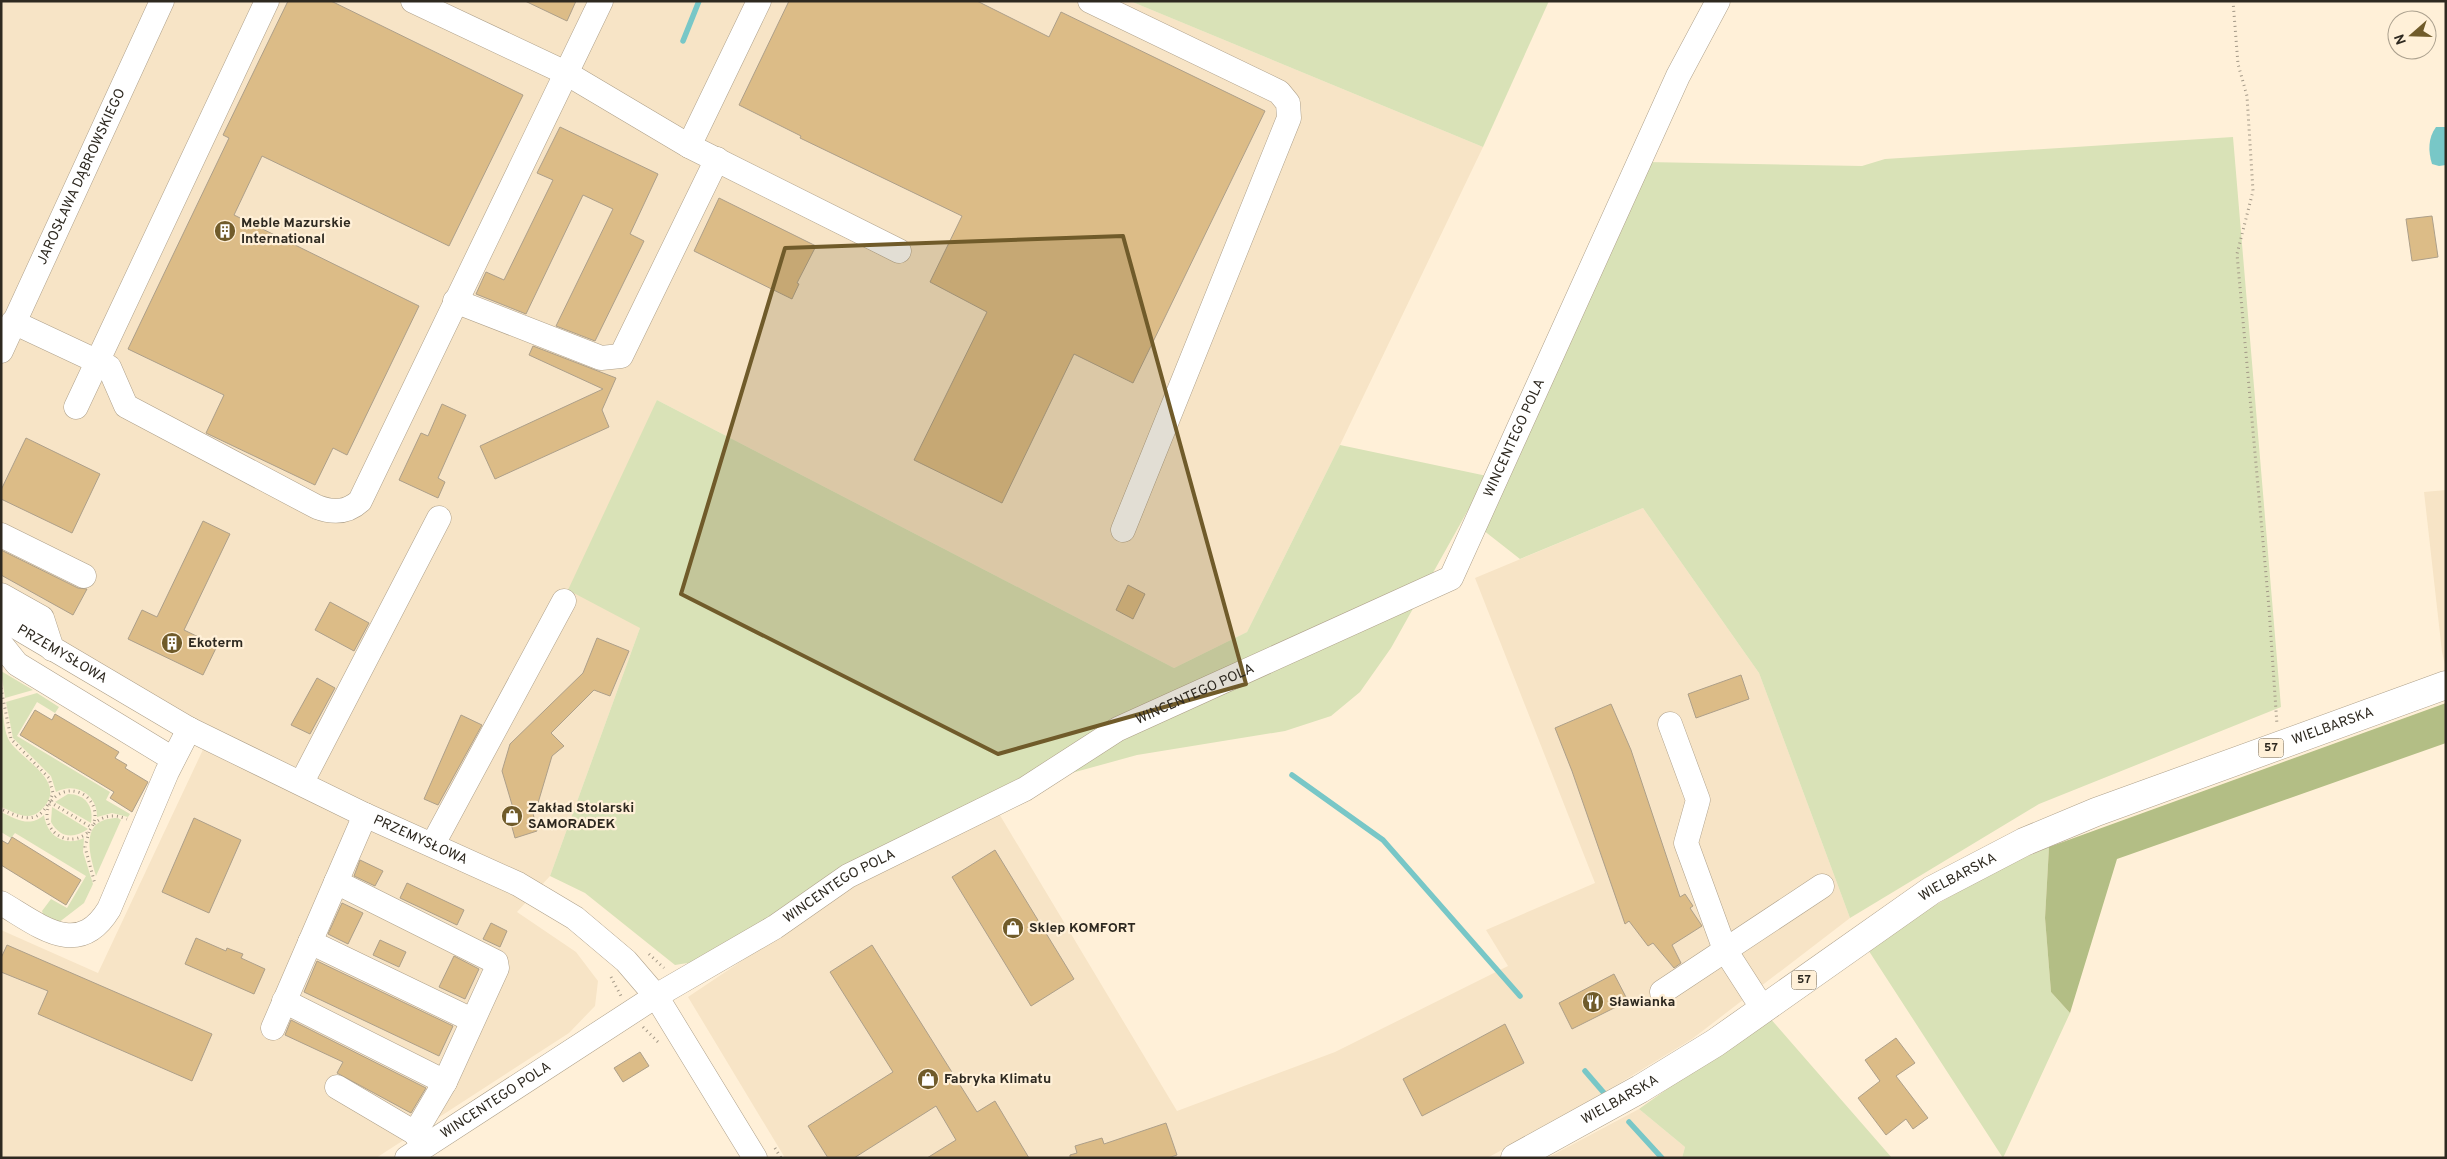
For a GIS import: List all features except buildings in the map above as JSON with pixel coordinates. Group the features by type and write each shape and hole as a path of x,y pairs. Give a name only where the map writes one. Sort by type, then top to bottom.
{"main road":[{"name":"WIELBARSKA","path":"1516,1158 1645,1086 1715,1043 1932,890 2024,842 2096,812 2446,685"}],"street":[{"name":"JAROSŁAWA DĄBROWSKIEGO","path":"1,351 162,1"},
{"path":"76,407 267,1"},
{"path":"413,1 566,73 690,146 899,250"},
{"path":"13,322 109,367 126,406 317,507 328,511 342,511 352,508 360,501 601,1"},
{"path":"690,146 758,1"},
{"path":"1090,1 1279,92 1288,103 1289,118 1123,530"},
{"name":"WINCENTEGO POLA","path":"415,1146 656,996 776,927 848,876 1025,789 1118,729 1451,578 1678,76 1718,1"},
{"path":"455,301 601,358 621,356 717,159"},
{"path":"302,782 439,518"},
{"path":"1,534 84,576"},
{"path":"1,594 42,618 52,649"},
{"path":"433,844 564,601"},
{"name":"PRZEMYSŁOWA","path":"1,618 189,729 302,782 365,815 433,844 518,884 575,918 626,961 656,996 755,1158"},
{"path":"1,644 17,664 173,759"},
{"path":"1670,724 1698,800 1686,843 1725,950 1763,1009"},
{"path":"1,903 54,934 79,935 92,930 101,922 109,909 173,759 189,729"},
{"path":"273,1028 365,815"},
{"path":"336,882 496,962 497,968 415,1146 337,1087"},
{"path":"1662,992 1822,886"},
{"path":"310,942 472,1020"},
{"path":"284,1001 445,1082"}],"path":[{"path":"2233,1 2238,64 2247,96 2253,191 2237,254 2269,608 2275,716 2281,745"},
{"path":"1,688 11,739 49,778 53,793 46,814 48,822 58,835 74,839 82,836 104,817 121,816 127,819"},
{"path":"1,809 22,819 30,819 38,816 50,802 63,792 72,790 83,794 94,807 95,815 85,847 95,884"},
{"path":"50,802 91,827"},
{"path":"608,973 630,1013 661,1045"}],"highlighted area":[{"path":"1123,236 1246,684 998,754 681,594 785,248"}],"shaded area":[{"path":"1,1 1130,1 1483,147 1340,445 1247,632 1174,668 657,400 640,628 550,876 517,912 576,952 598,981 595,1006 569,1033 376,1158 1,1158 1,930 98,973 208,739 1,618"},
{"path":"2446,490 2446,669 2442,652 2424,492"},
{"path":"1643,508 1759,673 1850,918 1692,1039 1569,1114 1487,1158 785,1158 688,997 867,877 998,812 1177,1111 1335,1052 1508,966 1486,930 1595,883 1475,578"},
{"path":"1639,1109 1685,1147 1682,1158 1547,1158"}],"green space":[{"path":"1130,1 1549,1 1483,147"},
{"path":"2233,137 2281,707 2039,804 1850,918 1759,673 1643,508 1520,559 1483,530 1646,162 1862,166 1885,159"},
{"path":"657,400 1174,668 1247,632 1340,445 1487,476 1391,648 1360,692 1331,716 1285,731 1137,755 1068,774 694,962 675,965 585,893 550,876 640,628 568,590"},
{"path":"1,671 33,690 5,698"},
{"path":"37,693 59,707 55,713 37,702 17,736 110,792 106,800 130,814 128,817 112,813 97,817 94,802 84,792 71,788 56,792 51,776 13,738 6,702"},
{"path":"2446,703 2446,743 2117,859 2070,1013 2051,992 2045,918 2049,847"},
{"path":"2,708 8,739 48,782 50,791 48,801 40,811 31,816 21,815 1,807"},
{"path":"68,794 79,796 87,802 91,811 91,823 55,802"},
{"path":"52,807 88,829 73,835 63,834 51,822"},
{"path":"1,812 28,822 39,819 44,815 49,829 58,838 70,841 84,838 83,852 93,884 84,903 58,923 44,917 42,911 51,899 67,908 86,876 15,833 11,838 1,832"},
{"path":"118,818 121,820 96,876 90,848 92,830 97,824"},
{"path":"2049,847 2045,918 2051,992 2070,1013 2003,1158 1865,945 1999,869"},
{"path":"1769,1017 1892,1158 1682,1158 1685,1147 1639,1109"}],"water":[{"path":"2436,127 2446,127 2446,165 2432,164 2429,149 2430,140"}],"waterway":[{"path":"683,41 699,1"},
{"path":"1292,775 1383,840 1520,996"},
{"path":"1585,1071 1604,1093"},
{"path":"1629,1122 1662,1158"}],"place":[{"name":"Meble Mazurskie International","path":"225,231"},
{"name":"Ekoterm","path":"172,643"},
{"name":"Zakład Stolarski SAMORADEK","path":"512,816"},
{"name":"Sklep KOMFORT","path":"1013,928"},
{"name":"Sławianka","path":"1593,1002"},
{"name":"Fabryka Klimatu","path":"928,1079"}]}
